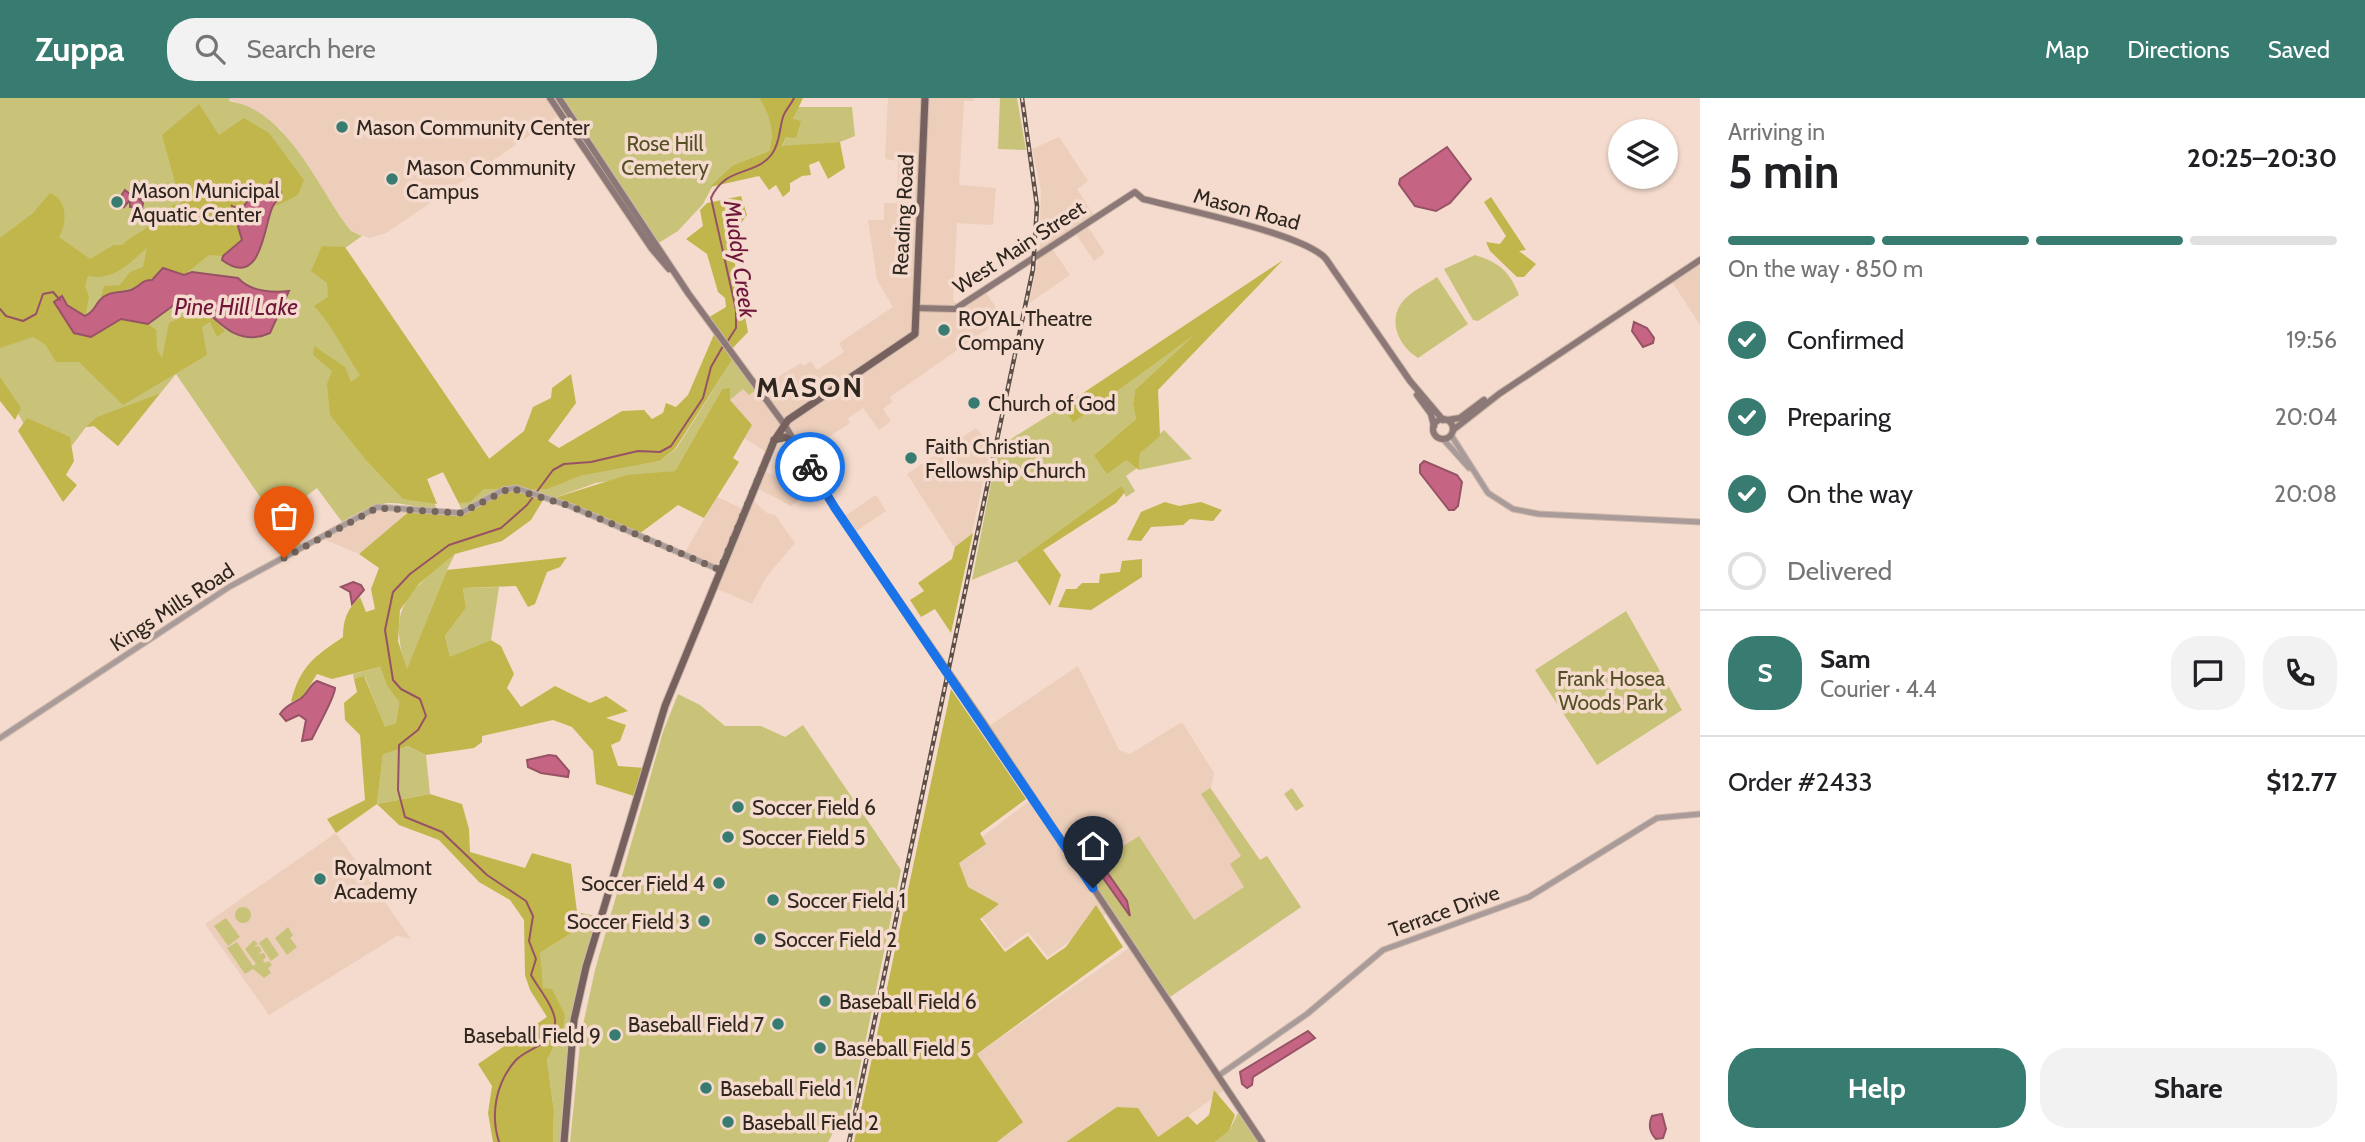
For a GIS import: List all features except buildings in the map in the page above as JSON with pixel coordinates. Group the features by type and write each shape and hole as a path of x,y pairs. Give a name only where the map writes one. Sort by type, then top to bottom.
{"main road":[{"path":"550,98 652,249 675,275"},
{"path":"559,98 675,275 783,424 835,508 986,728 1262,1142"},
{"name":"Reading Road","path":"783,424 915,334 925,98"},
{"name":"West Main Street","path":"916,308 955,309 1135,192"},
{"name":"Mason Road","path":"1135,192 1143,199 1282,236 1315,248 1326,259 1410,380 1431,414 1436,436 1443,439"},
{"path":"1434,426 1445,420 1460,418 1499,394 1700,261"},
{"name":"Mason Road","path":"1410,380 1445,420 1452,433"},
{"path":"1443,439 1499,394"},
{"path":"564,1142 571,1040 580,987 657,730 720,570 783,424"},
{"path":"774,441 785,437 795,443"}],"street":[{"path":"1452,433 1473,472"},
{"path":"1443,439 1492,497 1513,509 1527,513 1700,522"},
{"name":"Kings Mills Road","path":"0,738 229,587 370,510 391,506 461,513 506,489 523,489 720,570"},
{"name":"Terrace Drive","path":"1218,1076 1295,1023 1383,950 1529,897 1657,818 1700,814"}],"shaded area":[{"name":"Mason Community Campus","path":"214,98 550,98 561,114 386,233 369,238 351,231 280,128 235,101"},
{"path":"759,98 803,98 793,119 801,121 796,138 786,137 782,146 840,142 845,168 828,179 819,161 809,165 811,175 802,176 790,183 790,191 783,197 776,185 769,190 759,176 710,187 733,165 769,151 772,137 770,123"},
{"path":"888,98 974,98 974,101 964,101 959,185 996,188 993,225 957,223 953,299 958,307 984,290 1003,318 890,397 892,402 883,409 891,421 879,430 863,408 848,418 850,423 819,443 838,474 821,485 784,425 768,453 744,438 752,425 730,400 752,381 758,389 801,363 804,366 811,361 817,370 844,352 839,343 893,307 877,280 868,220 884,220 884,203 897,203 898,161 885,159"},
{"path":"199,104 219,135 244,118 269,133 304,180 298,195 276,206 281,194 261,195 259,200 241,211 233,208 242,240 223,256 209,255 184,275 163,268 140,285 100,300 104,286 120,285 130,272 143,267 147,248 113,274 88,276 85,286 89,297 85,317 67,305 62,296 57,310 66,317 74,333 91,337 121,319 148,324 156,330 157,349 162,358 169,323 195,310 197,313 205,310 225,331 217,337 210,322 202,327 207,355 123,405 79,362 56,362 45,344 33,337 0,348 0,238 33,213 50,193 60,200 63,206 65,219 59,237 90,259 114,245 122,245 156,218 167,217 172,205 181,204 162,135"},
{"path":"1059,137 1088,181 1077,189 1095,217 1086,224 1105,253 1094,261 1074,231 1051,247 1070,275 1029,303 1039,254 1041,190 1032,149"},
{"path":"741,196 747,215 730,238 748,332 730,351 734,357 675,449 660,461 580,476 548,489 512,490 545,497 531,520 502,541 455,554 419,584 400,610 398,641 407,669 447,570 567,557 560,567 547,572 535,604 528,607 516,586 463,588 466,608 445,636 450,657 491,640 501,646 514,674 507,688 521,707 555,686 590,703 606,696 628,711 606,718 626,725 620,741 611,745 618,766 646,768 637,797 596,784 593,751 572,727 553,720 482,736 482,742 474,748 426,755 408,746 383,754 377,804 336,833 327,819 365,800 360,735 345,720 344,703 357,692 354,679 364,676 385,727 396,723 399,702 387,686 380,667 332,679 317,674 302,698 291,702 299,679 309,664 343,637 347,615 360,597 366,612 375,609 371,589 379,568 359,554 412,509 461,513 504,489 484,489 470,502 459,503 443,472 427,479 437,504 403,499 366,460 330,415 327,384 332,371 313,355 314,346 345,367 351,382 360,375 314,306 328,297 327,283 311,271 322,246 345,247 489,459 524,431 533,407 551,398 552,388 571,374 576,403 548,441 559,448 622,411 644,410 652,419 663,413 666,403 676,407 688,395 715,332 706,319 726,307 725,298 718,292 707,254 686,239 703,226 700,210 707,203"},
{"path":"1491,197 1526,250 1519,251 1536,264 1524,277 1517,277 1490,251 1486,242 1500,244 1506,236 1484,202"},
{"path":"1283,260 1158,390 1160,436 1140,453 1139,470 1126,460 1107,474 1094,455 1136,419 1133,405 1135,390 1194,335 1073,423 1062,407"},
{"path":"1700,260 1700,325 1671,280"},
{"path":"0,377 21,408 15,420 0,401"},
{"path":"730,388 730,400 752,425 733,458 739,462 704,518 678,505 639,534 551,499 627,475 675,471 722,389"},
{"path":"159,394 118,446 94,426 86,427 97,417"},
{"path":"27,418 70,437 74,461 66,475 77,485 63,502 18,431"},
{"path":"976,428 991,446 965,564 907,474"},
{"path":"761,470 812,491 791,506 755,487"},
{"path":"1121,486 1125,492 1116,503 1043,550 1061,575 1050,606 1017,561"},
{"path":"876,495 886,511 852,534 842,518"},
{"path":"717,497 745,510 750,498 767,513 775,515 795,543 767,576 752,604 713,587 720,570 684,554"},
{"path":"1165,502 1179,506 1201,502 1222,510 1213,521 1190,519 1183,525 1151,527 1141,541 1127,540 1141,512"},
{"path":"377,507 412,509 359,554 321,538"},
{"path":"973,533 951,633 935,609 921,617 910,600 924,591 918,583 952,559 955,547"},
{"path":"1142,559 1142,577 1091,610 1058,607 1066,589 1076,589 1082,583 1099,583 1100,574 1120,572 1122,561"},
{"path":"1078,666 1119,750 1130,754 1182,722 1214,773 1211,788 1260,860 1267,856 1301,907 1167,999 1226,1089 1158,1137 1138,1108 1117,1107 1066,1142 997,1142 1023,1122 977,1054 1132,946 1109,912 1048,957 1028,932 1005,949 944,866 1033,798 986,728"},
{"path":"951,689 1026,799 980,833 986,844 959,863 968,887 999,904 980,919 1005,952 1028,936 1047,960 1066,947 1096,905 1123,947 977,1054 1023,1122 997,1142 854,1142"},
{"path":"430,794 462,804 469,829 470,852 525,868 532,853 571,864 577,912 584,925 540,953 543,988 552,989 565,1015 563,1029 547,1060 554,1111 553,1142 493,1142 488,1113 492,1086 478,1064 547,1017 530,990 525,975 524,920 510,900 479,882 439,840 399,825 377,804"},
{"name":"Royalmont Academy","path":"336,833 411,939 397,936 269,1015 205,924"},
{"path":"1214,1090 1235,1115 1229,1131 1215,1142 1066,1142 1117,1107 1138,1108 1158,1137 1188,1116 1197,1125 1209,1115"}],"green space":[{"path":"0,98 230,98 229,101 250,107 268,119 299,153 351,231 362,236 345,248 508,486 463,512 443,472 427,479 437,511 397,503 379,504 342,522 317,488 282,514 301,545 295,548 176,374 118,446 94,426 86,427 52,472 0,383"},
{"name":"Rose Hill Cemetery","path":"559,98 759,98 771,123 771,143 769,151 733,165 678,231 657,244"},
{"path":"1000,98 1017,98 1026,150 998,149"},
{"path":"798,107 852,107 855,136 840,142 782,147"},
{"path":"1475,255 1503,269 1519,295 1478,321 1473,320 1444,269"},
{"path":"1437,277 1468,324 1418,358 1400,340 1396,316 1407,297"},
{"path":"1202,328 1135,390 1133,405 1136,419 1094,455 1126,460 1137,468 1126,476 1135,491 1126,497 1121,486 1017,561 972,580 998,447 1062,407 1073,423"},
{"path":"734,357 758,389 749,395 743,389 730,400 722,389 675,471 596,483 551,499 522,489 548,489 579,476 660,461 676,449"},
{"path":"1164,430 1192,459 1139,470 1140,453"},
{"path":"455,554 407,670 399,630 401,615 414,591"},
{"path":"499,587 491,640 450,658 445,636 466,608 463,588"},
{"name":"Frank Hosea Woods Park","path":"1626,611 1682,710 1597,765 1535,670"},
{"path":"380,667 387,686 399,702 396,723 385,728 365,677 354,679 353,674"},
{"path":"678,694 700,705 725,726 761,726 785,737 803,725 901,870 847,1130 834,1131 828,1142 570,1142 581,1034 595,970 663,732"},
{"path":"408,746 426,755 430,794 377,804 383,753"},
{"path":"1210,788 1260,860 1267,856 1301,907 1167,999 1083,872 1139,836 1194,920 1244,887 1230,864 1241,856 1201,794"},
{"path":"1292,788 1304,806 1296,811 1284,794"},
{"path":"243,907 249,909 249,921 243,923 237,921 235,915 237,909"},
{"path":"577,912 601,917 580,987 564,1142 553,1142 554,1111 547,1060 563,1029 541,983 540,953 584,925"},
{"path":"226,918 240,937 228,946 214,926"},
{"path":"288,927 293,935 290,938 297,947 287,955 275,938"},
{"path":"267,937 279,955 271,961 259,943"},
{"path":"254,940 258,944 254,947 259,946 262,951 258,954 264,953 265,963 269,961 272,965 268,968 271,973 264,978 253,969 245,974 227,948 237,942 253,966 256,964 245,949"},
{"path":"1240,1109 1262,1142 1215,1142 1229,1131"}],"water":[{"path":"1447,147 1471,179 1450,203 1436,211 1415,206 1399,184 1400,179"},
{"path":"272,180 281,192 273,206 260,250 254,260 246,267 236,267 222,260 223,256 242,240 232,206 241,210 249,199 259,200"},
{"path":"139,187 142,191 139,194 145,193 149,196 147,199 139,199 143,203 142,209 130,207 130,200 124,207 119,199 125,190 137,200 131,191"},
{"name":"Pine Hill Lake","path":"163,268 184,275 192,272 238,278 262,291 289,291 270,333 251,337 234,333 205,310 197,313 188,303 174,305 148,324 121,319 91,337 74,333 54,302 62,296 67,305 85,316 103,297 152,280"},
{"path":"1634,322 1647,328 1654,338 1653,343 1643,347 1632,331"},
{"path":"1424,461 1457,475 1462,482 1458,506 1454,510 1449,510 1420,473 1420,465"},
{"path":"353,582 361,585 364,590 352,604 350,592 341,587"},
{"path":"317,681 335,688 334,692 312,739 302,741 306,720 299,715 286,721 280,714 303,697"},
{"path":"556,756 569,771 568,777 541,773 528,767 527,760"},
{"path":"1107,872 1127,901 1130,916 1103,878"},
{"path":"1308,1031 1315,1038 1253,1077 1252,1085 1247,1088 1242,1084 1240,1072"},
{"path":"1662,1114 1666,1129 1663,1138 1656,1139 1650,1122 1652,1116"}],"waterway":[{"name":"Muddy Creek","path":"727,342 736,328 736,310 711,198 724,180 757,166 772,154 784,114 794,98"},
{"path":"0,309 6,316 23,321 36,314 43,294 53,292 60,300"},
{"name":"Muddy Creek","path":"499,1142 495,1120 499,1088 516,1060 550,1037 555,1018 531,975 536,959 529,941 533,916 526,901 487,875 442,832 405,817 398,790 399,745 418,730 426,716 420,699 401,689 393,680 385,630 393,592 410,574 449,545 501,528 527,505 553,470 564,464 591,462 638,451 660,452 671,446 703,398 711,367 723,346"}],"railway":[{"path":"849,1142 1033,269 1037,206 1022,98"}],"way so far":[{"path":"284,558 377,508 391,506 449,514 461,513 510,488 523,489 570,506 720,570 774,441 785,437 795,443 810,467"}],"place":[{"name":"Mason Community Center","path":"342,127"},
{"name":"Mason Community Campus","path":"392,179"},
{"name":"Mason Municipal Aquatic Center","path":"117,202"},
{"name":"ROYAL Theatre Company","path":"944,330"},
{"name":"Church of God","path":"974,403"},
{"name":"Faith Christian Fellowship Church","path":"911,458"},
{"name":"Soccer Field 6","path":"738,807"},
{"name":"Soccer Field 5","path":"728,837"},
{"name":"Royalmont Academy","path":"320,879"},
{"name":"Soccer Field 4","path":"719,883"},
{"name":"Soccer Field 1","path":"773,900"},
{"name":"Soccer Field 3","path":"704,921"},
{"name":"Soccer Field 2","path":"760,939"},
{"name":"Baseball Field 6","path":"825,1001"},
{"name":"Baseball Field 7","path":"778,1024"},
{"name":"Baseball Field 9","path":"615,1035"},
{"name":"Baseball Field 5","path":"820,1048"},
{"name":"Baseball Field 1","path":"706,1088"},
{"name":"Baseball Field 2","path":"728,1122"}],"district":[{"name":"MASON","path":"810,387"}],"route":[{"path":"810,467 835,508 983,722 1093,888"}]}
